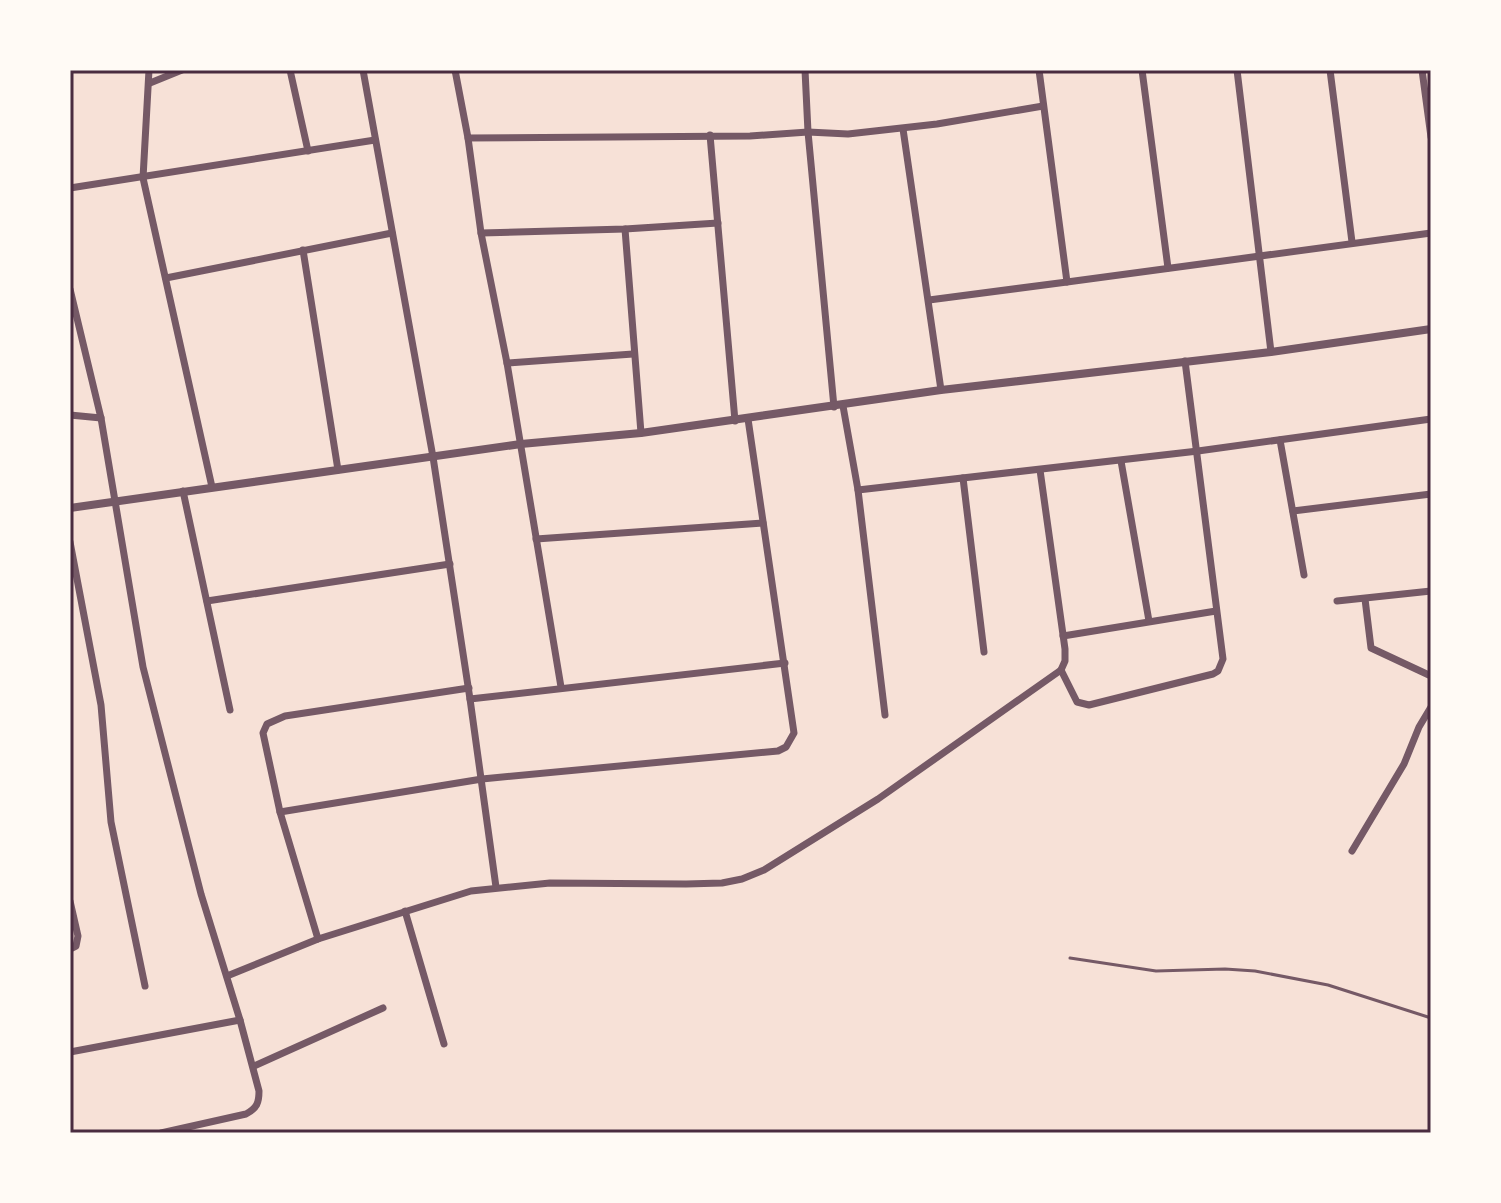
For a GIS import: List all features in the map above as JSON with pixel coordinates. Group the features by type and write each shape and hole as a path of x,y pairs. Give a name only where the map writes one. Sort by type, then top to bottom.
{"street":[{"path":"149,70 143,178 212,487"},
{"path":"150,83 182,70"},
{"path":"290,70 308,151"},
{"path":"363,70 433,457 496,887"},
{"path":"455,70 561,687"},
{"path":"805,70 808,132 839,406 858,490 885,715"},
{"path":"1039,70 1067,282"},
{"path":"1142,70 1168,268"},
{"path":"1237,70 1271,352"},
{"path":"1330,70 1352,242"},
{"path":"1422,70 1431,137"},
{"path":"468,138 808,132 848,134 903,129 1043,106"},
{"path":"903,129 941,390"},
{"path":"710,135 735,421"},
{"path":"70,188 375,140"},
{"path":"481,233 718,223"},
{"path":"625,229 641,433"},
{"path":"166,278 392,233"},
{"path":"929,300 1431,233"},
{"path":"303,250 338,470"},
{"path":"70,289 101,418 143,667 201,894 259,1091 259,1102 254,1110 246,1114 161,1133"},
{"path":"70,508 521,444 641,433 941,390 1271,352 1431,329"},
{"path":"507,363 633,354"},
{"path":"1061,670 1074,697 1081,705 1089,705 1213,674 1218,671 1223,659 1185,361"},
{"path":"70,415 101,418"},
{"path":"280,812 482,779 778,751 792,741 794,733 785,663 748,419"},
{"path":"858,490 1121,461 1431,419"},
{"path":"1280,440 1304,575"},
{"path":"1121,461 1149,621"},
{"path":"227,976 318,939 443,898 496,887 550,883 710,883 742,879 764,870 878,799 1061,670 1065,661 1063,636 1040,470"},
{"path":"963,478 984,652"},
{"path":"183,491 230,710"},
{"path":"1293,511 1431,494"},
{"path":"536,539 763,523"},
{"path":"70,542 101,705 111,822 145,986"},
{"path":"207,601 450,564"},
{"path":"1337,601 1431,591"},
{"path":"1365,599 1371,648 1431,676"},
{"path":"1063,636 1216,611"},
{"path":"470,699 785,663"},
{"path":"318,939 280,812 263,733 267,724 273,720 469,688"},
{"path":"1352,851 1404,764 1431,707"},
{"path":"70,901 78,936 76,946 70,949"},
{"path":"405,911 444,1044"},
{"path":"254,1066 383,1008"},
{"path":"70,1052 240,1020"}],"lane":[{"path":"1070,958 1156,971 1255,971 1328,985 1431,1018"}]}
